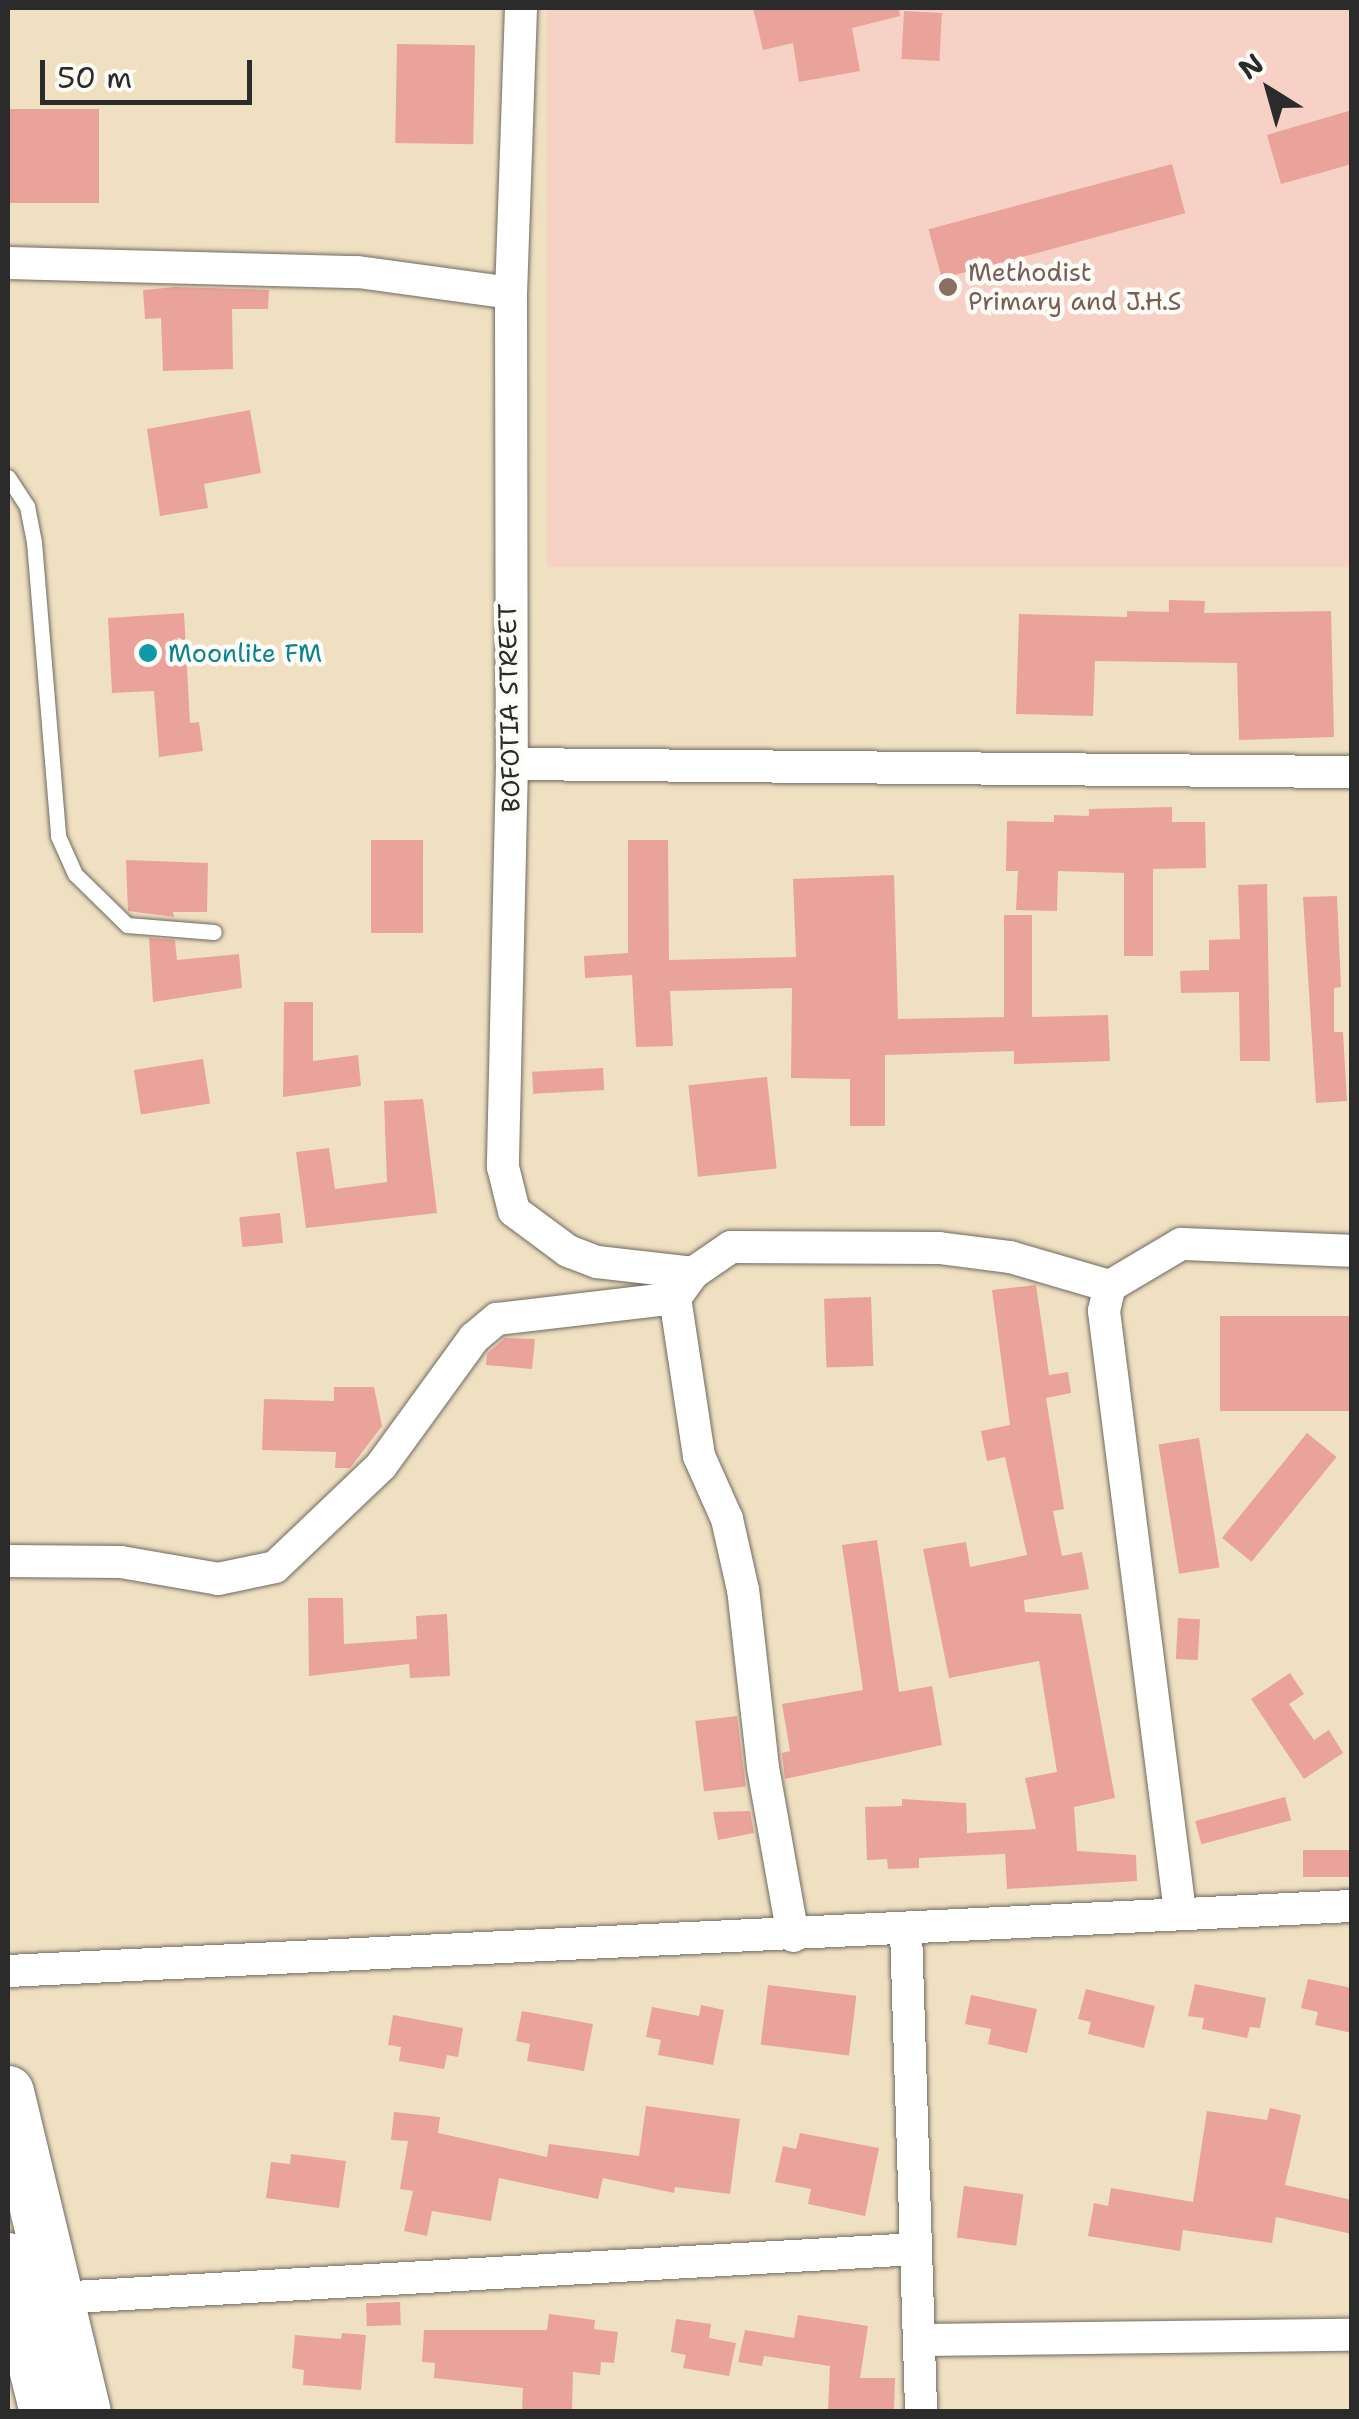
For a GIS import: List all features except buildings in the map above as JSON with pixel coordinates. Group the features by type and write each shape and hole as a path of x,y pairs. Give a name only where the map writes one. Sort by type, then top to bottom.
{"highway":[{"path":"8,2092 85,2412"},
{"path":"8,2259 29,2382"}],"street":[{"name":"BOFOTIA STREET","path":"521,8 510,292 512,764 503,1166 514,1211 538,1233 597,1262 684,1285"},
{"path":"8,263 358,272 510,292"},
{"path":"512,764 1352,772"},
{"path":"1180,1912 1104,1311 1110,1286 1181,1244 1352,1252"},
{"path":"8,1561 121,1562 218,1579 275,1567 381,1466 474,1338 497,1319 684,1285 731,1247 901,1245 1010,1256 1110,1286"},
{"path":"684,1285 698,1456 728,1519 743,1590 762,1767 793,1936"},
{"path":"8,1970 906,1931 1180,1912 1352,1906"},
{"path":"906,1931 921,2412"},
{"path":"56,2298 916,2248"},
{"path":"919,2340 1352,2335"}],"lane":[{"path":"8,477 27,506 34,542 64,848 75,874 127,925 214,932"}],"shaded area":[{"name":"Methodist Primary and J.H.S","path":"547,8 1351,8 1351,567 547,567"}],"place":[{"name":"Methodist Primary and J.H.S","path":"948,287"},
{"name":"Moonlite FM","path":"148,653"}]}
